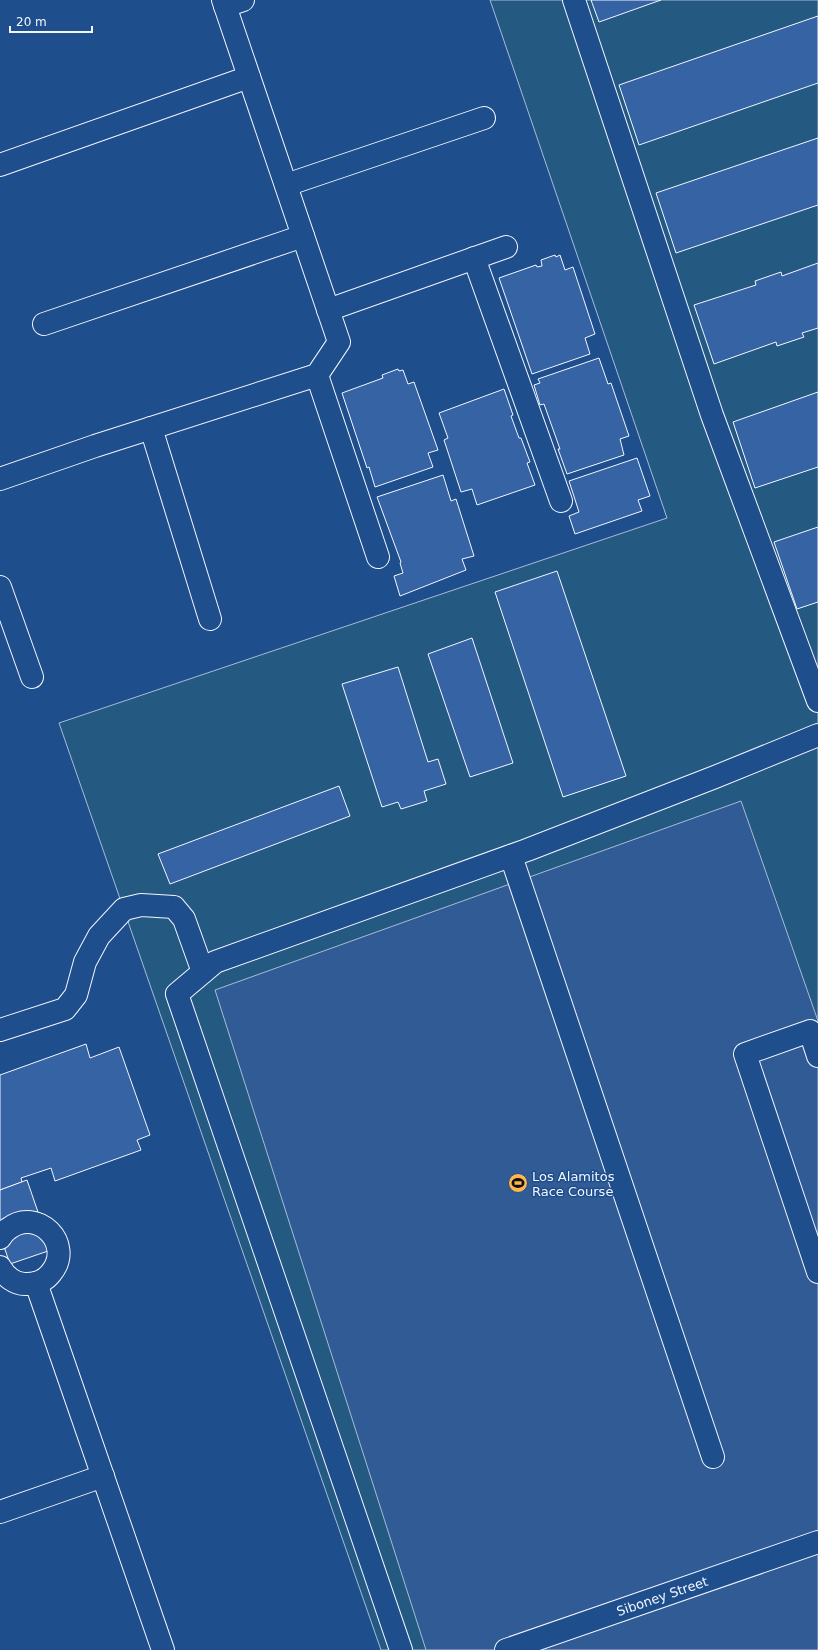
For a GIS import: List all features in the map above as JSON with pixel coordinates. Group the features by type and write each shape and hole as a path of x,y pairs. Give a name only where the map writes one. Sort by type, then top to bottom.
{"street":[{"path":"574,0 712,415 818,701"},
{"path":"0,479 151,428 317,375 339,342 249,77 230,2"},
{"path":"0,165 249,77"},
{"path":"286,185 484,118"},
{"path":"44,324 303,236"},
{"path":"328,310 506,246"},
{"path":"474,258 561,501"},
{"path":"317,375 378,557"},
{"path":"151,428 210,619"},
{"path":"0,587 32,676"},
{"path":"401,1650 178,994 215,962 511,856 715,777 818,735"},
{"path":"511,856 713,1457"},
{"path":"0,1030 65,1009 76,995 85,962 99,936 124,909 141,905 174,907 184,919 203,972"},
{"path":"818,1056 810,1031 744,1054 818,1272"},
{"path":"0,1238 8,1229 19,1223 31,1222 42,1226 52,1234 58,1245 59,1256 55,1268 47,1278 36,1283 24,1285 13,1281 3,1273 0,1267"},
{"path":"36,1283 163,1650"},
{"path":"0,1512 103,1476"},
{"name":"Siboney Street","path":"506,1650 818,1542"}],"shaded area":[{"name":"Los Alamitos Race Course","path":"490,0 818,0 818,1650 381,1650 59,723 667,518"},
{"path":"741,801 818,1021 818,1650 426,1650 215,990"}],"building":[{"path":"591,0 661,0 599,22"},
{"path":"818,16 818,83 639,145 619,85"},
{"path":"818,138 818,205 676,253 656,193"},
{"path":"555,255 556,257 560,255 565,270 573,267 595,334 585,338 590,354 532,374 499,278 536,265 537,267 542,266 541,260"},
{"path":"818,263 818,328 802,333 804,337 777,346 776,342 714,364 694,305 756,285 755,281 781,272 782,276"},
{"path":"599,358 608,384 611,383 629,436 620,439 624,455 567,474 544,404 540,405 534,385 540,383 538,379"},
{"path":"398,369 399,371 403,370 408,384 414,382 438,450 428,453 433,467 375,487 369,467 367,468 342,393 383,378 382,375"},
{"path":"504,389 513,415 511,416 530,462 527,463 535,485 477,505 472,489 461,492 444,440 448,438 439,413"},
{"path":"818,392 818,467 755,488 733,422"},
{"path":"637,458 650,496 638,500 642,511 575,534 569,516 579,512 569,481"},
{"path":"443,475 451,501 456,499 474,556 462,559 466,570 400,596 394,576 403,573 401,562 377,497"},
{"path":"818,527 818,602 797,609 774,542"},
{"path":"557,571 626,776 563,797 495,592"},
{"path":"472,638 513,763 470,777 428,654"},
{"path":"398,667 428,762 438,759 446,784 424,791 427,801 401,809 398,802 382,807 342,684"},
{"path":"339,786 350,816 170,884 158,854"},
{"path":"86,1044 90,1058 119,1047 150,1135 137,1140 141,1150 55,1181 51,1168 21,1178 22,1182 0,1190 0,1075"},
{"path":"27,1180 51,1250 10,1264 0,1235 0,1190"}],"place":[{"name":"Los Alamitos Race Course","path":"518,1183"}]}
